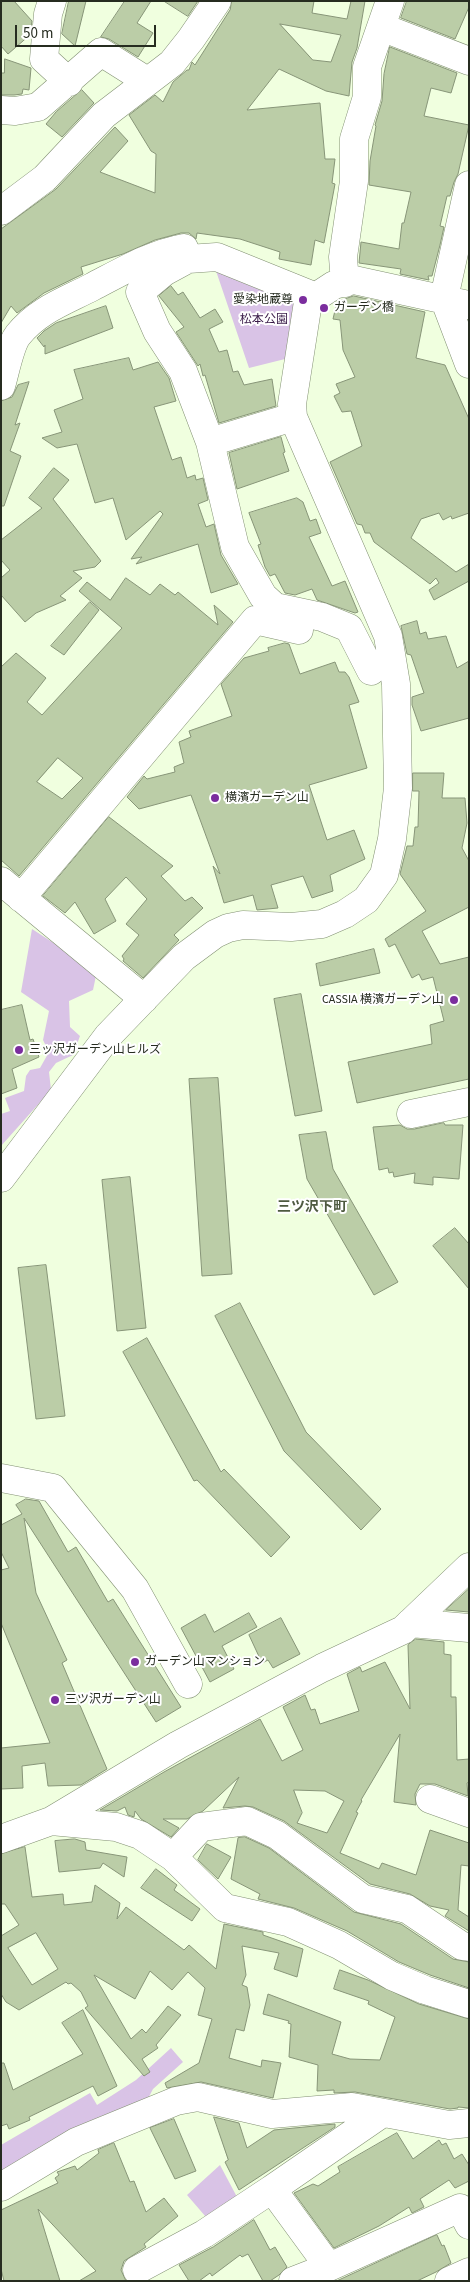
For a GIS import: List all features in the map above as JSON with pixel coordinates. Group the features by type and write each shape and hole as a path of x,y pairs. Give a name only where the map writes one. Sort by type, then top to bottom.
{"street":[{"path":"1,211 45,178 104,116 172,63 217,1"},
{"path":"328,290 343,257 354,181 354,139 367,97 367,67 390,1"},
{"path":"45,5 44,59 68,82"},
{"path":"381,27 469,61"},
{"path":"1,110 15,111 38,107 101,52 147,81"},
{"path":"469,185 456,302 469,364"},
{"path":"1,386 16,336 52,305 92,288 122,269 176,250 215,244 245,253 328,290"},
{"path":"328,290 218,257 188,259 164,272 140,292 156,330 183,371 210,442 235,547 263,596 275,607 322,617 349,628 372,671"},
{"path":"1,1178 108,1036 184,956 215,934 243,925 291,927 322,924 345,914 366,900 384,875 392,839 398,788 396,684 388,636 293,417 292,404 308,302 328,290 354,280 456,302"},
{"path":"210,442 293,417"},
{"path":"144,999 11,889 255,620 333,638 348,654 372,671 396,684"},
{"path":"411,1114 469,1102"},
{"path":"1,1478 53,1488 135,1589 188,1684"},
{"path":"1,1839 50,1821 178,1745 322,1668 403,1630 469,1567"},
{"path":"410,1623 469,1628"},
{"path":"430,1799 469,1813"},
{"path":"50,1821 116,1827 140,1834 173,1857 225,1908 288,1922 339,1945 392,1976 425,1990 469,2004"},
{"path":"173,1857 201,1827 247,1821 277,1834 363,1899 407,1909 462,1946 469,1947"},
{"path":"1,2187 76,2142 176,2101 198,2097 272,2114 352,2108 449,2125 469,2123"},
{"path":"137,2270 204,2234 382,2114"},
{"path":"272,2189 329,2267"},
{"path":"293,2281 329,2267 460,2208 469,2225"},
{"path":"450,2281 469,2272"}],"green space":[{"name":"松本公園","path":"215,268 298,301 289,358 249,368"},
{"path":"32,929 97,971 93,990 69,1001 70,1027 80,1036 73,1055 56,1063 49,1072 51,1090 1,1146 1,1114 10,1111 5,1098 24,1091 26,1076 30,1070 40,1068 49,1052 43,1040 49,1011 21,992"},
{"path":"171,2048 183,2062 153,2089 141,2112 1,2183 1,2145 90,2093 97,2105 136,2080"},
{"path":"220,2165 237,2197 212,2224 187,2195"}],"building":[{"path":"1,1 14,1 32,21 31,27 28,30 31,34 8,54 1,46"},
{"path":"69,1 86,1 75,46 62,34"},
{"path":"125,1 151,1 137,23 153,33 138,57 109,39 101,37"},
{"path":"164,1 198,1 188,16"},
{"path":"232,1 314,1 312,13 347,19 351,1 365,1 357,48 352,62 349,96 326,91 279,69 247,110 320,103 325,159 335,159 332,183 335,184 324,243 315,240 311,265 279,259 280,252 240,239 197,233 196,239 189,233 181,233 155,240 123,254 81,267 83,274 44,293 17,313 11,306 1,323 1,229 56,189 115,127 128,141 100,172 155,193 156,154 151,151 129,115 155,95 163,102 173,82 189,70 192,62 195,65 230,10","holes":["280,24 341,35 331,62 313,60"]},
{"path":"407,1 469,1 469,7 455,39 401,18"},
{"path":"390,47 457,73 451,93 431,88 424,116 469,125 458,174 450,196 447,196 440,226 444,227 432,276 428,276 429,280 400,274 401,269 359,263 361,242 399,249 402,223 404,223 411,192 369,185 375,125 382,101 384,74"},
{"path":"5,59 31,68 29,90 23,89 22,94 1,95 1,73 4,73"},
{"path":"82,90 94,103 62,137 46,124 56,112"},
{"path":"171,286 178,295 183,292 200,318 215,309 223,322 209,329 219,352 227,350 233,372 238,371 244,385 272,379 276,406 219,423 200,364 198,366 176,332 184,327 159,296"},
{"path":"354,296 425,312 416,358 445,365 469,419 469,513 452,519 451,516 443,520 439,513 421,519 411,538 456,572 469,564 469,581 434,600 429,590 439,583 436,578 430,584 374,542 370,533 365,533 362,525 357,524 330,462 362,446 351,411 342,412 334,396 340,393 336,384 355,377 343,350 340,320 333,319 337,302"},
{"path":"106,306 113,328 45,354 45,345 44,347 37,338 44,331 56,323"},
{"path":"129,358 133,370 158,362 169,378 176,401 154,407 172,460 181,457 187,478 195,475 196,480 203,478 208,500 198,504 206,527 214,524 221,555 238,584 211,593 198,544 136,564 142,557 131,559 163,514 160,511 126,540 113,498 95,503 77,444 57,448 42,438 62,432 54,410 83,399 74,370"},
{"path":"29,382 15,425 20,423 10,451 21,456 4,506 1,506 1,401 12,397 18,385"},
{"path":"281,437 285,452 283,453 289,471 237,489 229,453"},
{"path":"54,468 69,480 53,499 101,561 95,567 73,571 82,578 60,596 66,600 36,613 25,622 1,595 1,578 10,570 1,560 1,540 42,508 29,498"},
{"path":"297,498 303,502 310,521 316,519 321,533 309,537 332,586 345,581 358,612 355,613 317,600 312,589 295,595 285,593 275,574 270,576 265,567 258,545 261,544 249,513"},
{"path":"126,578 150,595 160,584 175,595 178,592 218,625 214,605 233,622 19,876 1,860 1,667 16,653 46,678 27,702 42,715 122,628 79,591 87,582 110,600","holes":["58,758 83,778 62,799 37,782"]},
{"path":"90,602 99,610 64,655 51,646"},
{"path":"417,621 420,634 426,632 428,639 446,636 457,668 469,661 469,718 421,731 412,705 412,697 424,693 411,655 407,654 401,626"},
{"path":"285,643 289,644 300,674 335,662 339,672 345,672 349,677 359,702 349,705 367,768 309,785 327,840 354,830 365,859 330,875 333,891 312,898 303,876 271,885 278,908 257,910 253,895 224,903 213,866 220,874 191,795 139,809 127,797 144,776 147,779 175,772 174,767 184,763 179,742 191,737 189,731 232,716 221,684 244,658 269,651 268,648"},
{"path":"413,773 444,773 442,798 465,798 467,823 462,848 469,861 469,907 422,931 440,964 469,957 469,1079 357,1103 348,1062 432,1044 430,1025 444,1021 433,977 422,980 419,974 412,978 395,944 389,947 385,939 426,911 400,874 407,846 413,846 415,827 418,827 419,791 413,791"},
{"path":"109,817 173,866 161,876 185,901 192,897 203,908 174,935 179,940 143,978 123,961 122,956 139,935 126,924 147,899 126,877 105,899 116,921 94,934 75,902 65,913 43,896"},
{"path":"374,949 380,973 320,986 316,964"},
{"path":"301,994 322,1111 295,1116 274,999"},
{"name":"三ッ沢ガーデン山ヒルズ","path":"22,1005 30,1040 33,1039 39,1057 12,1069 17,1088 1,1094 1,1010"},
{"path":"218,1078 232,1274 202,1276 189,1079"},
{"path":"444,1123 445,1125 463,1125 459,1179 433,1177 433,1185 414,1183 415,1173 394,1177 393,1172 389,1173 388,1168 379,1170 373,1127 400,1125 407,1129 414,1129"},
{"path":"326,1132 333,1169 398,1282 374,1295 307,1179 299,1135"},
{"path":"130,1177 146,1328 117,1331 102,1180"},
{"path":"455,1228 469,1244 469,1289 433,1246"},
{"path":"46,1265 65,1416 36,1419 18,1268"},
{"path":"240,1303 306,1432 381,1509 361,1530 284,1451 215,1316"},
{"path":"147,1338 221,1472 224,1469 290,1537 271,1557 197,1480 194,1481 123,1352"},
{"path":"26,1499 39,1501 68,1552 76,1547 108,1602 113,1599 181,1707 156,1722 24,1518 36,1593 67,1660 62,1663 107,1769 81,1785 48,1786 45,1763 22,1766 23,1788 1,1789 1,1748 50,1743 1,1623 1,1570 9,1568 1,1552 1,1525 22,1514 16,1505"},
{"path":"469,1589 469,1612 446,1610"},
{"path":"249,1613 257,1627 222,1646 234,1669 210,1682 181,1628 205,1614 214,1632"},
{"path":"281,1618 300,1654 273,1668 268,1660 262,1663 249,1635"},
{"path":"416,1639 444,1642 444,1654 451,1655 451,1697 456,1697 457,1760 469,1759 468,1796 435,1784 420,1784 415,1794 416,1805 394,1802 400,1734 361,1800 356,1812 358,1813 340,1853 379,1869 382,1863 416,1875 430,1830 469,1843 469,1866 461,1865 458,1910 469,1917 469,1931 445,1916 449,1910 430,1906 410,1894 370,1884 284,1821 253,1807 223,1808 239,1777 203,1811 187,1819 163,1819 179,1828 171,1837 141,1819 135,1811 134,1817 128,1815 125,1807 117,1811 100,1810 260,1719 282,1761 303,1750 283,1707 305,1695 311,1710 315,1709 320,1724 359,1711 347,1674 360,1667 362,1672 385,1662 410,1709 408,1645","holes":["294,1790 325,1791 344,1801 327,1833 297,1823 302,1813"]},
{"path":"245,1837 269,1848 354,1912 401,1924 453,1959 469,1962 469,1988 399,1962 347,1931 294,1908 258,1899 260,1894 231,1879 238,1838"},
{"path":"75,1839 85,1842 86,1850 127,1857 124,1877 103,1863 100,1868 59,1872 55,1841"},
{"path":"207,1844 231,1857 218,1879 198,1860"},
{"path":"25,1847 32,1897 63,1894 64,1905 92,1902 95,1885 120,1903 117,1919 126,1907 184,1950 189,1945 216,1969 224,1924 263,1932 263,1935 303,1949 297,1977 274,1969 279,1953 242,1946 246,1975 242,1985 247,1987 250,2005 244,2031 236,2029 229,2058 261,2067 262,2060 281,2063 273,2098 201,2082 167,2088 165,2083 199,2063 212,2019 198,2015 205,1988 188,1972 172,1990 150,1971 135,1999 94,1975 131,2039 142,2029 146,2033 168,2006 181,2015 156,2045 158,2048 142,2059 150,2072 144,2076 85,2008 88,2006 81,1992 71,1983 68,1984 66,1982 19,2010 6,2002 1,1994 1,1936 19,1925 5,1904 1,1904 1,1854","holes":["36,1933 58,1969 32,1985 8,1948"]},
{"path":"156,1869 177,1885 174,1890 200,1909 192,1921 141,1888"},
{"path":"340,1970 368,1980 419,2004 469,2019 469,2108 458,2107 450,2109 355,2092 334,2093 334,2090 317,2091 318,2065 289,2057 291,2024 288,2023 289,2021 263,2014 268,1994 341,2022 332,2054 350,2059 380,2060 395,2017 368,2004 369,2001 334,1989"},
{"path":"83,2010 117,2086 98,2096 93,2086 29,2117 30,2120 9,2129 7,2124 1,2126 1,2063 4,2063 13,2090 83,2054 62,2023"},
{"path":"214,2117 239,2123 247,2148 274,2130 335,2124 335,2127 239,2190 225,2162 228,2160"},
{"path":"174,2119 196,2171 175,2179 150,2128"},
{"path":"397,2133 413,2159 439,2140 442,2145 446,2143 454,2159 462,2154 469,2165 469,2181 455,2188 449,2180 420,2199 424,2207 412,2213 409,2207 379,2226 334,2248 294,2193 313,2184 318,2186 340,2172 338,2167"},
{"path":"114,2143 130,2182 134,2181 146,2212 164,2198 178,2216 144,2244 146,2247 124,2261 121,2270 126,2281 79,2281 96,2271 38,2209 60,2281 4,2281 1,2269 1,2210 58,2183 55,2178 59,2175 57,2172 75,2166 77,2170 99,2153 98,2150"},
{"path":"254,2220 270,2250 275,2247 287,2267 279,2275 270,2281 263,2281 248,2254 242,2257 240,2255 212,2276 210,2273 199,2281 189,2281 179,2265 213,2247"},
{"path":"437,2235 442,2246 444,2245 451,2263 417,2281 337,2281"}],"place":[{"name":"愛染地蔵尊","path":"303,300"},
{"name":"ガーデン橋","path":"324,308"},
{"name":"横濱ガーデン山","path":"215,798"},
{"name":"CASSIA 横濱ガーデン山","path":"454,1000"},
{"name":"三ッ沢ガーデン山ヒルズ","path":"19,1050"},
{"name":"ガーデン山マンション","path":"135,1662"},
{"name":"三ツ沢ガーデン山","path":"55,1700"}],"district":[{"name":"三ツ沢下町","path":"312,1208"}]}
